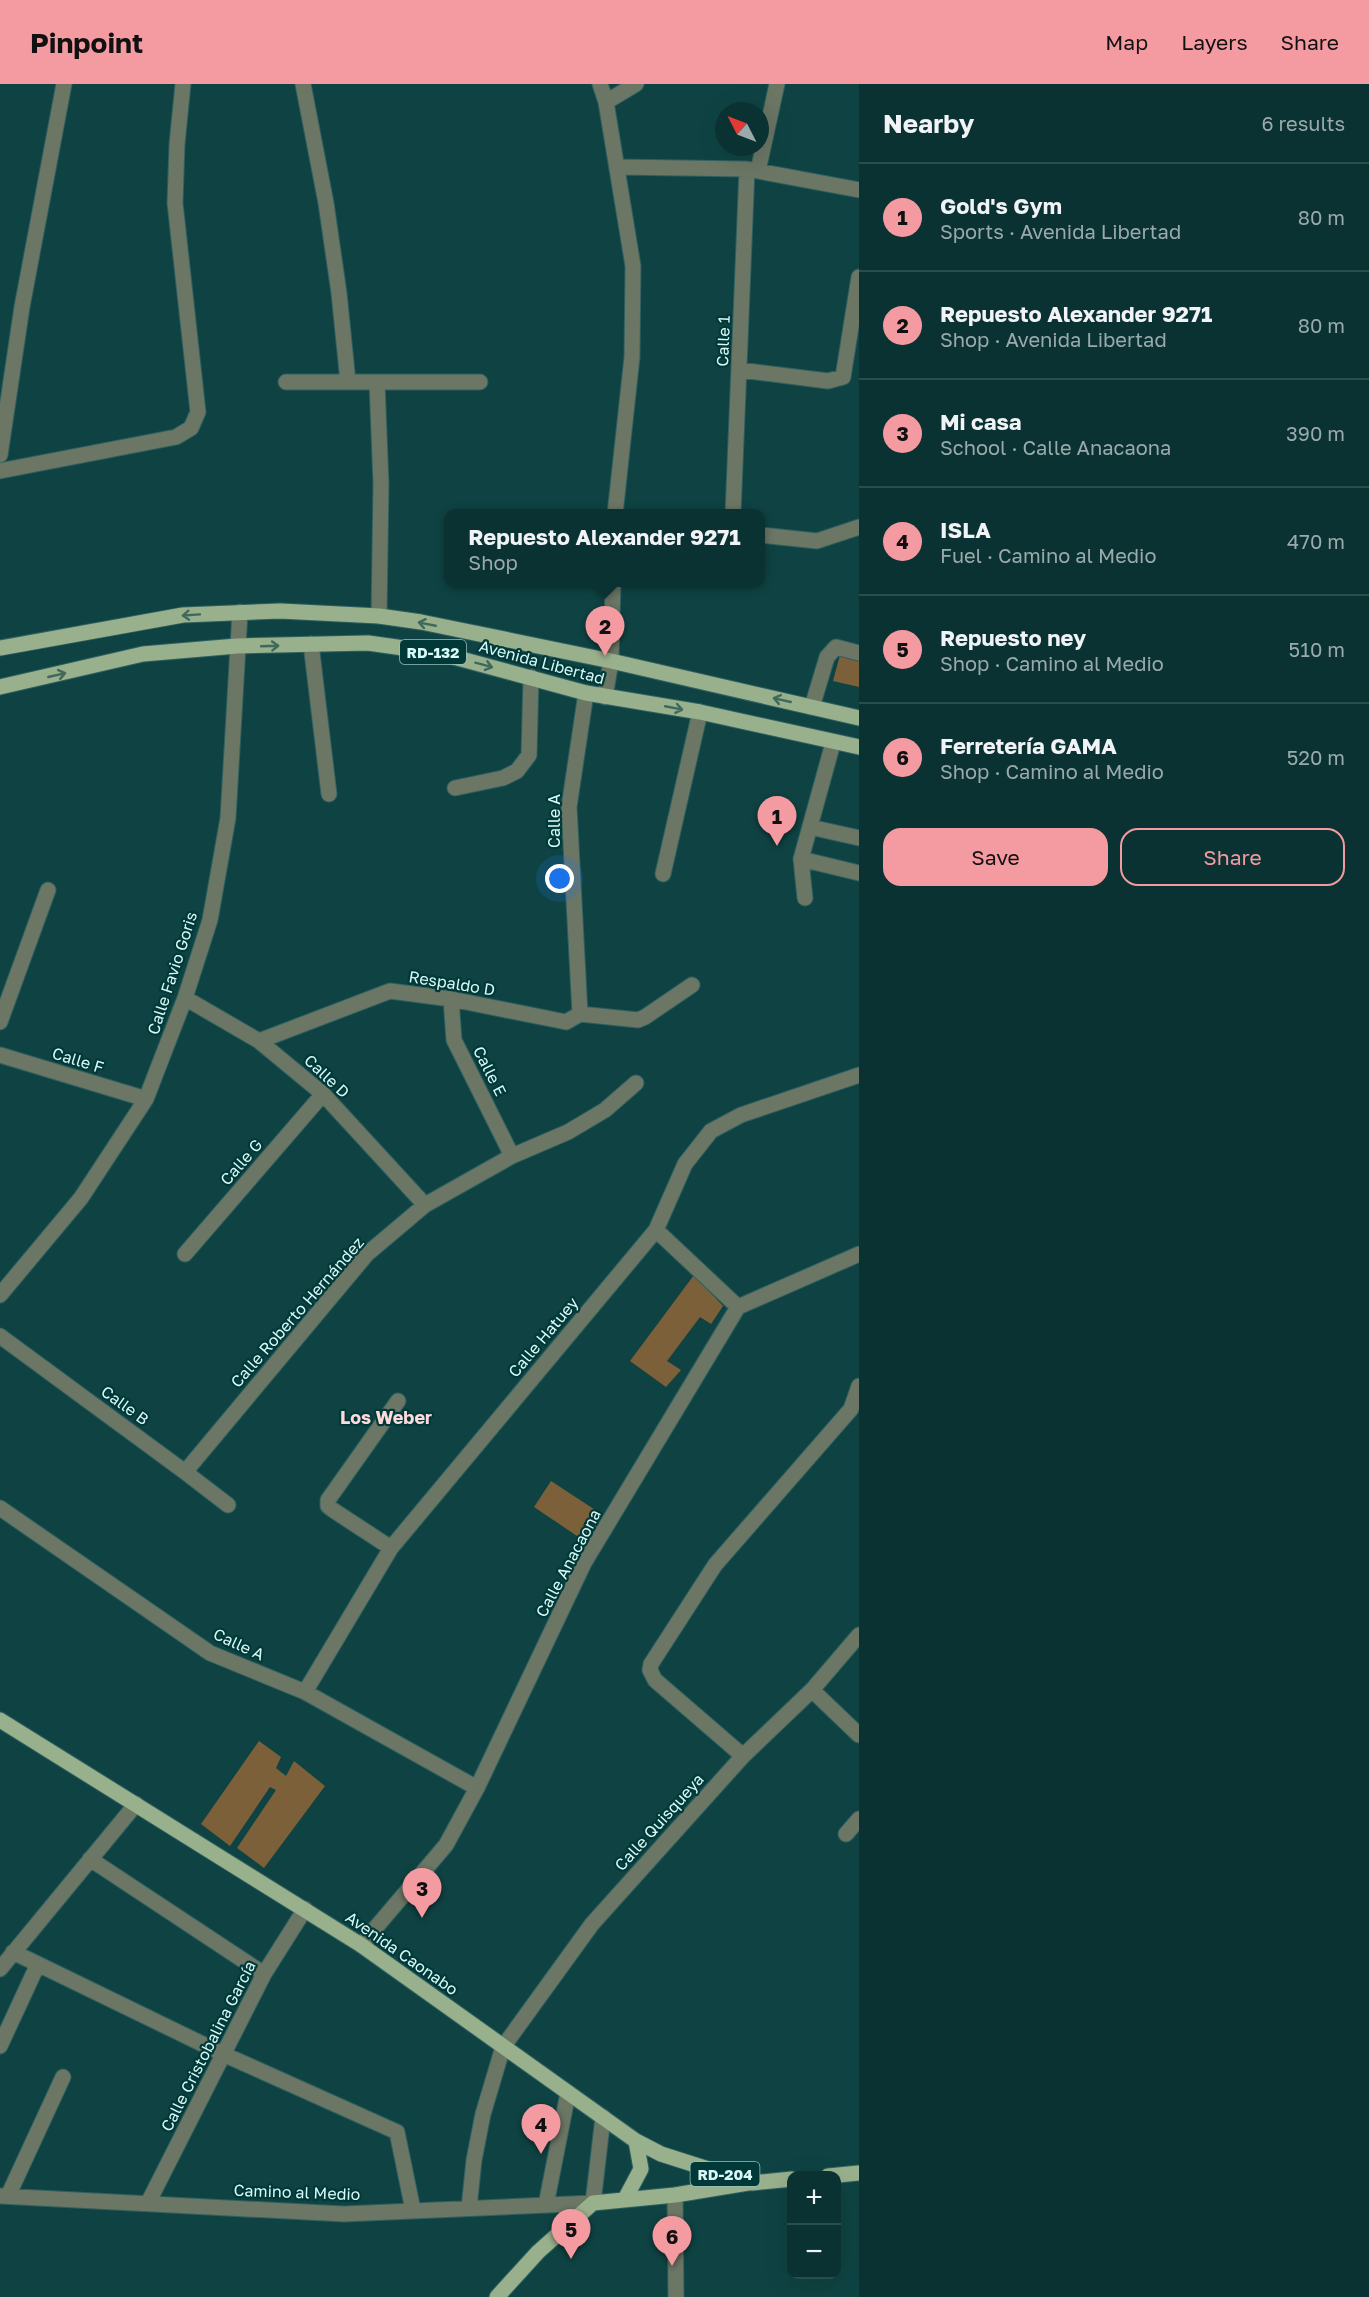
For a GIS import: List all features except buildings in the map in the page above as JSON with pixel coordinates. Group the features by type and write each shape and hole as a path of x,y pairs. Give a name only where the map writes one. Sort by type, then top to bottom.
{"main road":[{"name":"Avenida Libertad","path":"0,648 183,615 280,611 380,616 421,622 610,661 859,718"},
{"name":"Avenida Libertad","path":"0,687 143,654 237,646 368,643 439,653 586,693 700,712 859,747"},
{"name":"Avenida Caonabo","path":"0,1720 361,1945 636,2141 661,2154 752,2183 787,2180"},
{"path":"625,2199 641,2169 636,2141"},
{"path":"841,2174 859,2173"},
{"name":"RD-204","path":"593,2203 675,2195 752,2183"},
{"path":"497,2297 538,2252 593,2203"}],"street":[{"path":"0,455 22,307 64,84"},
{"path":"0,471 176,437 191,428 198,412 175,203 177,144 183,84"},
{"path":"303,84 328,214 348,382"},
{"path":"600,84 606,102 633,266 632,357 615,509"},
{"path":"606,102 636,84"},
{"name":"Calle 1","path":"733,509 753,170 777,84"},
{"path":"617,167 753,170 859,190"},
{"path":"740,370 828,381 843,377 859,277"},
{"path":"286,382 480,382"},
{"path":"377,382 381,484 380,616"},
{"path":"765,536 817,542 859,527"},
{"path":"605,697 610,661 613,587"},
{"name":"Calle Favio Goris","path":"0,1295 81,1198 147,1099 185,998 210,920 228,818 240,612"},
{"path":"311,644 329,794"},
{"path":"812,707 827,657 833,650 836,647 859,653"},
{"path":"455,788 503,778 517,771 529,755 531,677"},
{"name":"Calle A","path":"577,1016 568,807 586,693"},
{"path":"663,874 700,712"},
{"path":"805,898 801,859 833,743"},
{"path":"810,827 859,838"},
{"path":"801,859 859,873"},
{"path":"0,1022 48,890"},
{"name":"Respaldo D","path":"259,1041 390,991 451,999 566,1022 577,1016 638,1020 692,985"},
{"name":"Calle D","path":"185,998 259,1041 323,1094 425,1205"},
{"name":"Calle E","path":"451,999 454,1040 512,1156"},
{"name":"Calle F","path":"0,1055 147,1099"},
{"name":"Calle Hatuey","path":"304,1692 391,1548 656,1230 685,1164 711,1131 741,1115 859,1075"},
{"name":"Calle Roberto Hernández","path":"185,1472 367,1254 425,1205 512,1156 568,1132 605,1110 636,1083"},
{"name":"Calle G","path":"185,1254 323,1094"},
{"path":"656,1230 738,1307 859,1254"},
{"name":"Calle Anacaona","path":"361,1945 446,1845 477,1788 584,1563 738,1307"},
{"name":"Calle B","path":"0,1336 228,1505"},
{"path":"743,1756 655,1680 650,1670 651,1664 715,1565 851,1409 859,1386"},
{"path":"391,1548 333,1510 328,1506 328,1500 398,1401"},
{"name":"Calle A","path":"0,1508 210,1653 304,1692 477,1788"},
{"name":"Calle Quisqueya","path":"469,2208 474,2160 483,2114 503,2047 592,1924 743,1756 812,1690 859,1635"},
{"path":"812,1690 859,1735"},
{"path":"0,1969 136,1804"},
{"path":"846,1834 859,1819"},
{"path":"90,1859 264,1974"},
{"name":"Calle Cristobalina García","path":"148,2203 264,1974 305,1909"},
{"path":"13,1952 223,2054 397,2132 413,2210"},
{"path":"0,2046 38,1964"},
{"path":"4,2196 63,2077"},
{"path":"546,2205 568,2093"},
{"path":"593,2203 603,2117"},
{"path":"675,2195 676,2297"},
{"name":"Camino al Medio","path":"4,2196 344,2214 593,2203"}],"place":[{"name":"Repuesto Alexander 9271","path":"605,656"},
{"name":"Gold's Gym","path":"777,846"},
{"name":"Mi casa","path":"422,1918"},
{"name":"ISLA","path":"541,2154"},
{"name":"Repuesto ney","path":"571,2259"},
{"name":"Ferretería GAMA","path":"672,2266"}],"district":[{"name":"Los Weber","path":"386,1417"}]}
